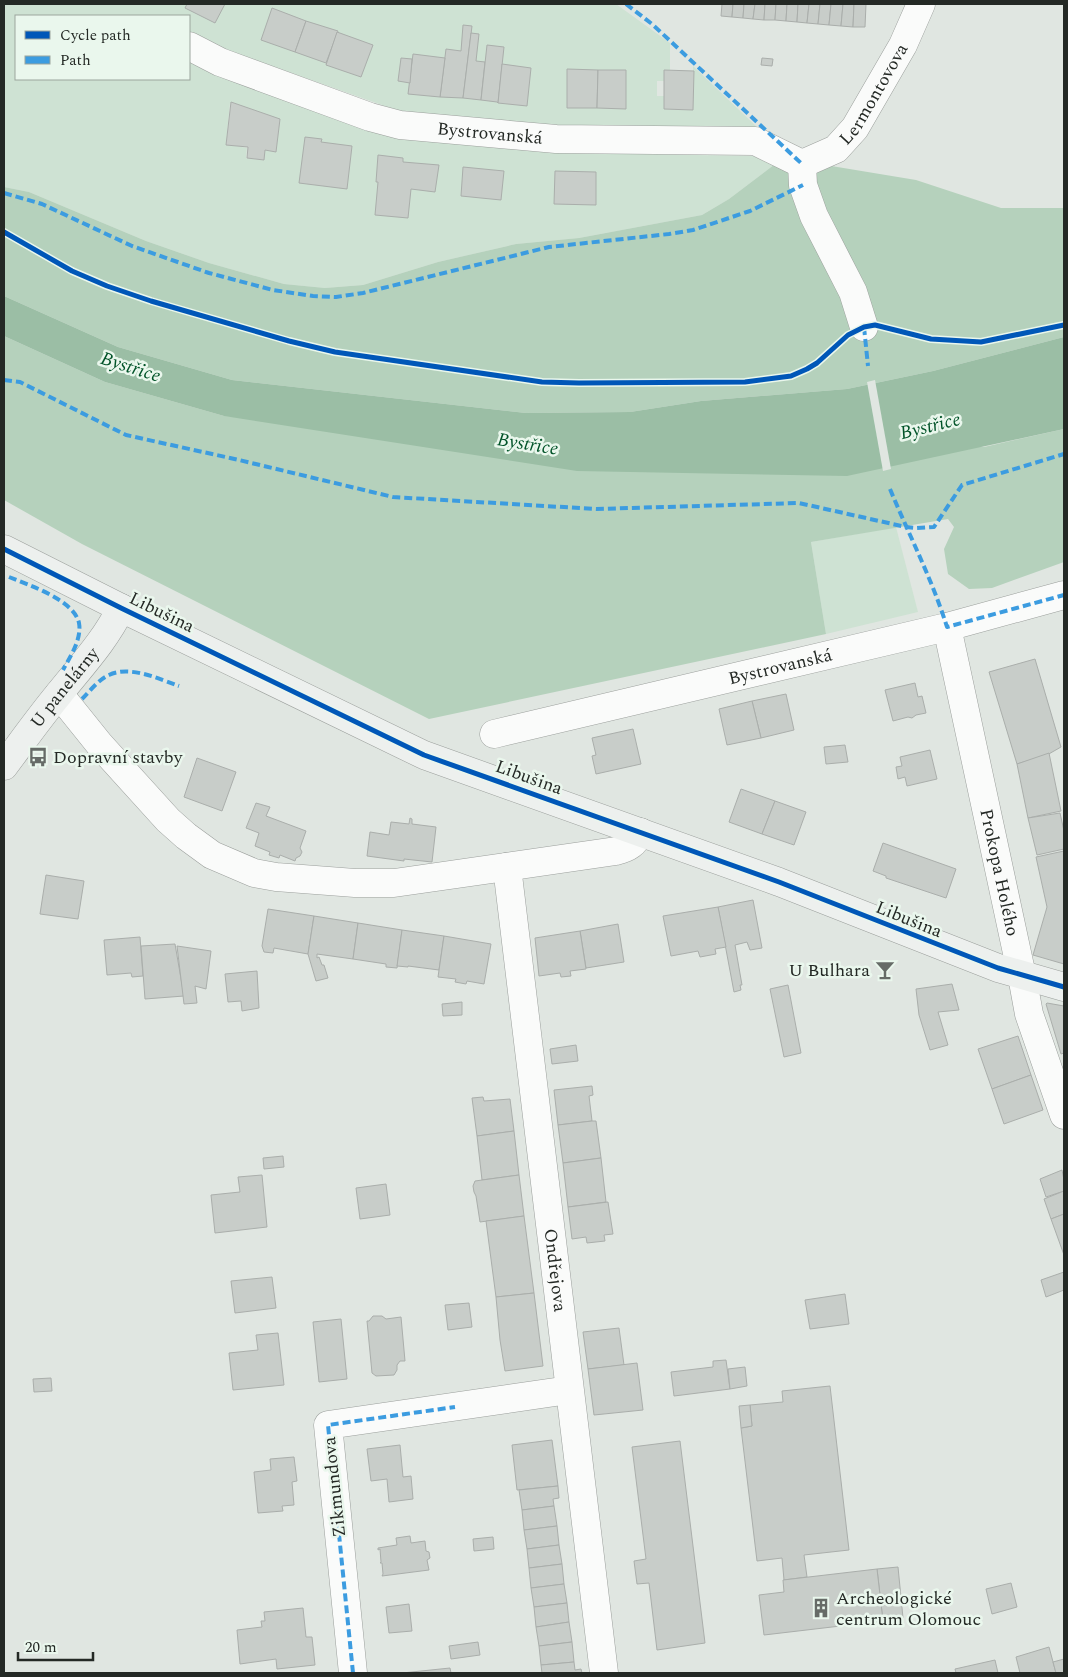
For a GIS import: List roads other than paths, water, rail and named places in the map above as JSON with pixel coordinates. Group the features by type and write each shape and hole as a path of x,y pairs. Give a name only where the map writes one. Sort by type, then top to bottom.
{"street":[{"name":"Lermontovova","path":"802,164 836,149 855,128 903,45 920,4"},
{"name":"Bystrovanská","path":"190,47 220,62 370,117 400,125 556,139 755,141 802,164"},
{"path":"802,164 803,184 814,216 853,292 864,327"},
{"name":"Libušina","path":"4,549 424,755 779,882 981,962 1022,976 1064,987"},
{"name":"Bystrovanská","path":"494,734 947,627 1064,595"},
{"name":"U panelárny","path":"4,766 58,694 97,649 113,625 121,608"},
{"name":"Prokopa Holého","path":"947,627 1029,1014 1064,1115"},
{"path":"58,694 168,820 212,855 254,873 276,877 355,883 394,883 626,848 633,844 640,832"},
{"name":"Ondřejova","path":"508,867 604,1673"},
{"name":"Zikmundova","path":"353,1673 328,1425 456,1407 474,1402 569,1390"}],"water":[{"name":"Bystřice","path":"4,296 118,347 232,380 526,413 630,412 701,401 847,389 933,371 1064,337 1064,429 847,476 577,471 224,416 105,382 4,336"}],"place":[{"name":"Dopravní stavby","path":"38,757"},
{"name":"U Bulhara","path":"885,970"},
{"name":"Archeologické centrum Olomouc","path":"821,1608"}]}
